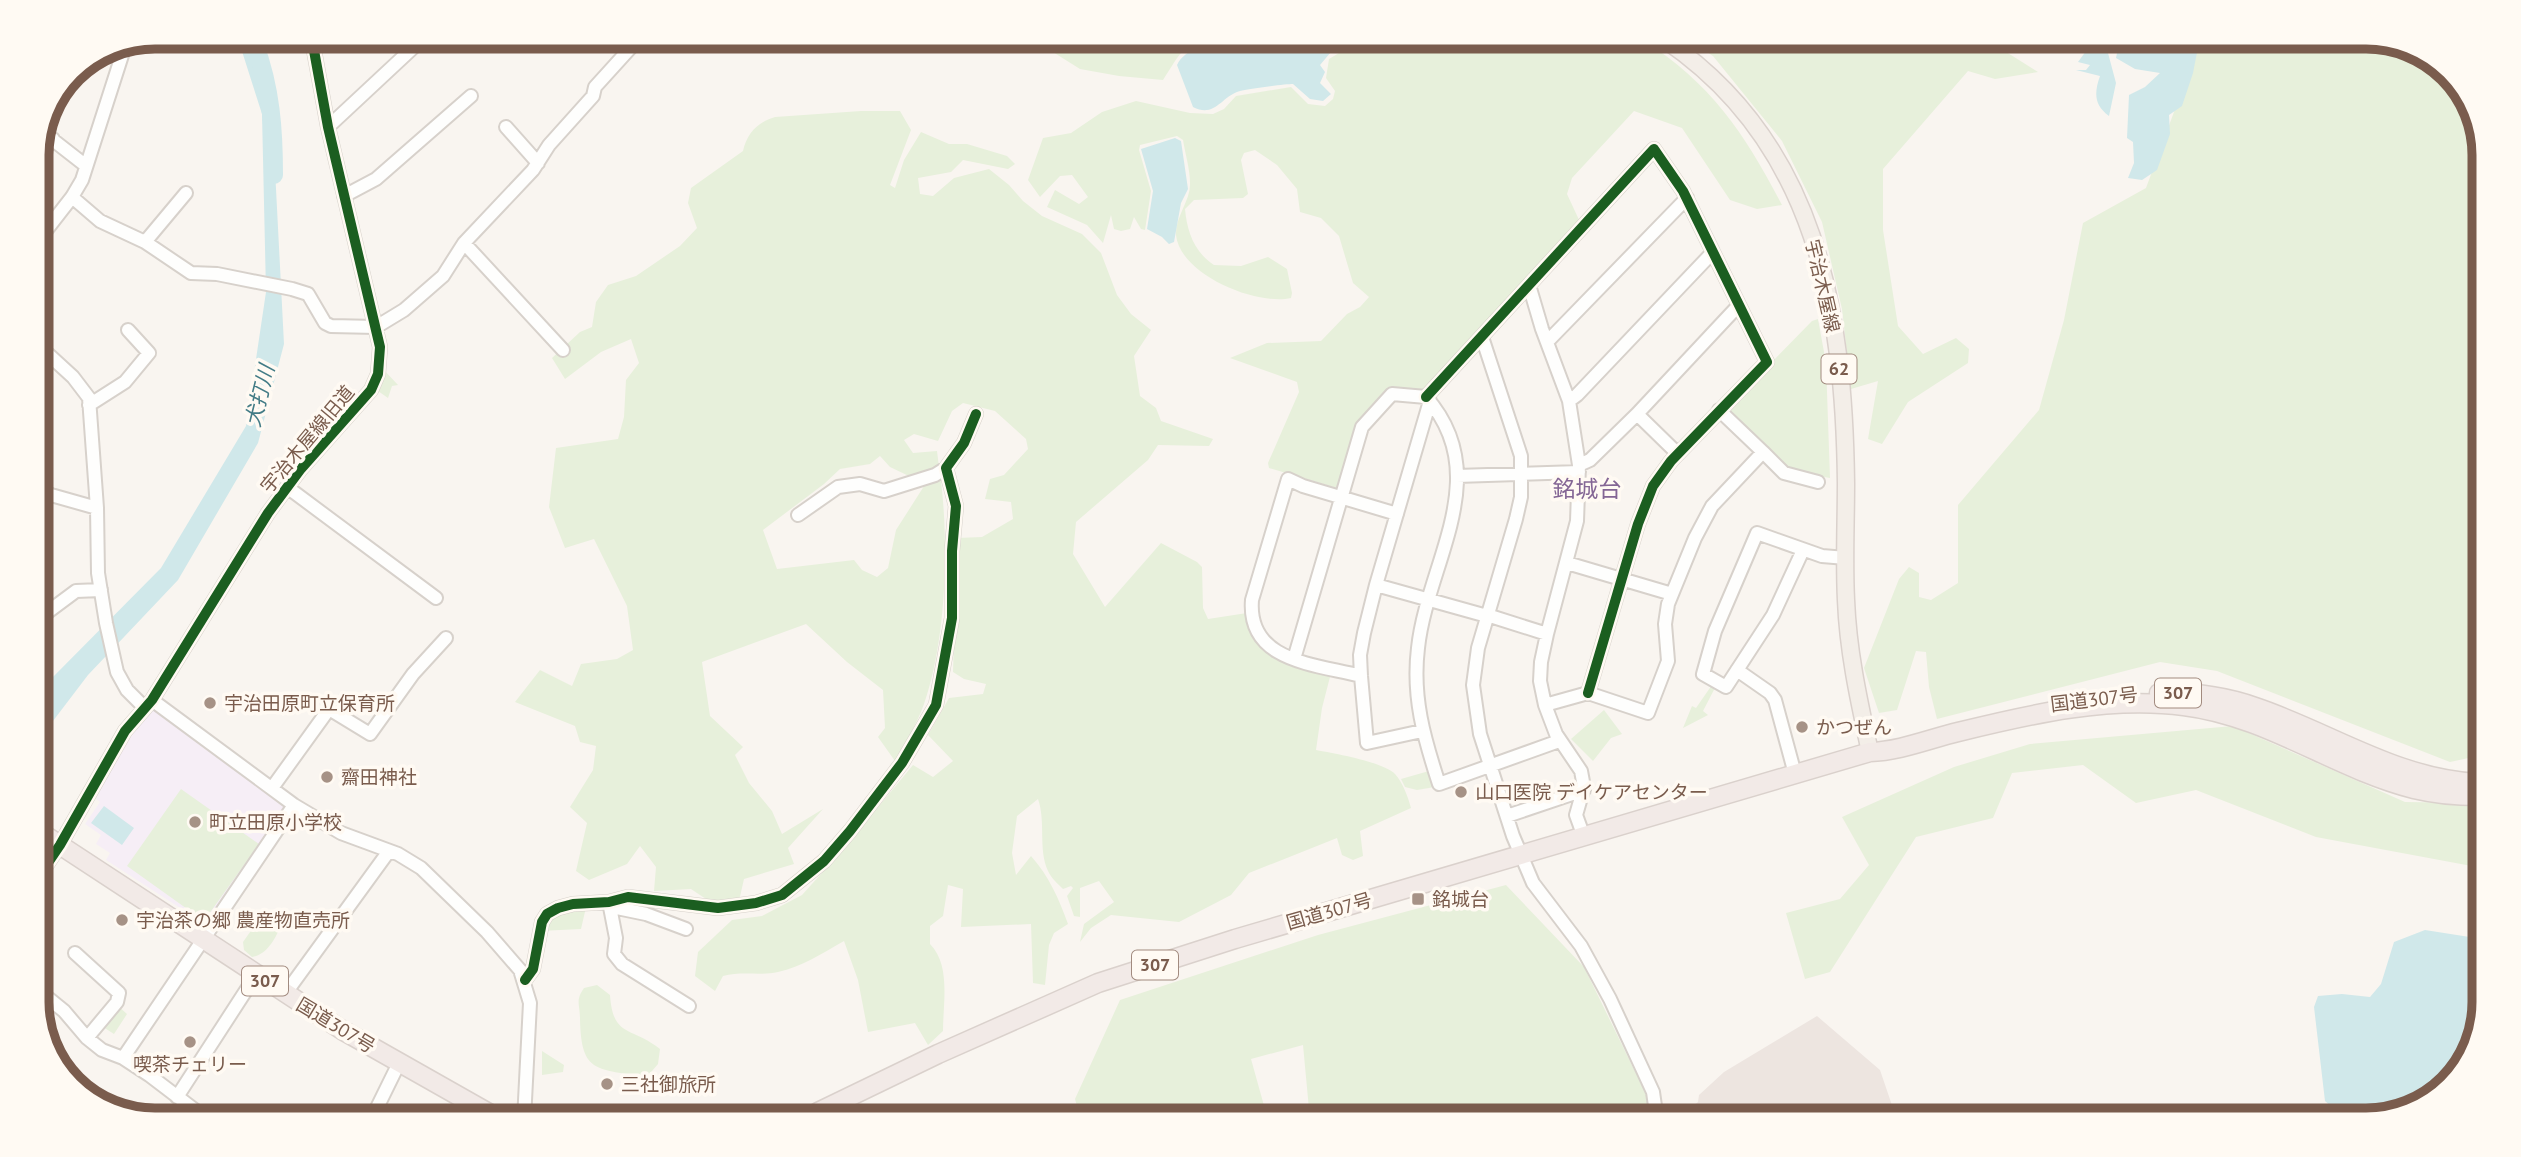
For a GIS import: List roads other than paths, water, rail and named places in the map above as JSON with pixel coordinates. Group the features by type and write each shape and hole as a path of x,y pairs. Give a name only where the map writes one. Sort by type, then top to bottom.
{"highway":[{"name":"国道307号","path":"1870,752 1883,743 2046,705 2119,694 2187,693 2228,699 2267,711 2394,766 2427,775 2472,782"},
{"name":"国道307号","path":"826,1108 938,1054 1097,984 1234,939 1870,752 1885,751 1993,724 2079,708 2125,703 2165,703 2210,710 2260,726 2395,783 2430,792 2472,796"},
{"name":"国道307号","path":"49,838 285,994 479,1108"}],"main road":[{"name":"宇治木屋線","path":"1676,49 1710,76 1752,122 1782,167 1805,213 1832,313 1840,378 1846,482 1845,598 1849,648 1870,752"}],"street":[{"name":"宇治木屋線旧道","path":"49,861 125,731 148,704 239,559 287,487 371,390 379,366 380,347 376,327 328,127 314,49"},
{"path":"328,127 412,49"},
{"path":"72,197 90,216 145,242 191,273 217,274 292,289 308,294 326,323 331,326 376,327 404,310 443,276 464,243 538,163 549,145 593,96 595,87 629,49"},
{"path":"49,227 82,180 122,55"},
{"path":"344,196 376,179 471,96"},
{"path":"506,127 538,163"},
{"path":"51,138 85,165"},
{"path":"1422,731 1367,743 1360,655 1376,585 1428,399 1654,149 1686,198 1767,362 1678,453 1657,479 1645,503 1588,693"},
{"path":"145,242 186,193"},
{"path":"1546,342 1686,198"},
{"path":"464,243 563,350"},
{"path":"1569,401 1713,252"},
{"path":"1529,285 1546,342 1569,401 1579,469 1577,521 1541,662 1541,692 1559,741 1581,771 1584,790 1576,816 1584,837"},
{"path":"1457,476 1579,469 1637,414 1739,304"},
{"path":"89,405 125,382 149,353 128,330"},
{"path":"1482,337 1518,442 1522,473 1521,497 1516,519 1478,648 1473,685 1476,717 1489,767 1533,883 1581,946 1610,999 1653,1092 1655,1108"},
{"path":"49,355 73,377 89,398 97,508 98,573 117,672 127,690 294,805 341,833 389,851 421,868 488,932 520,970 530,1003 525,1108"},
{"path":"1294,659 1362,427 1392,394 1428,399"},
{"path":"1428,399 1450,438 1457,476 1452,525 1429,599 1418,647 1416,678 1422,731 1439,785 1559,741"},
{"path":"1720,410 1784,473 1793,478 1818,482"},
{"path":"799,515 838,487 860,484 884,491 935,475 946,468 964,443 976,414"},
{"path":"1637,414 1678,453"},
{"path":"1545,705 1588,693 1648,713 1668,661 1665,624 1672,594 1695,538 1712,506 1763,452"},
{"path":"525,980 533,969 542,922 547,914 558,908 628,897 718,908 756,903 782,895 824,861 850,831 902,763 936,705 952,618 952,551 956,506 946,468"},
{"path":"1361,676 1283,656 1266,646 1254,629 1252,600 1288,479 1397,514"},
{"path":"287,487 436,598"},
{"path":"49,494 97,508"},
{"path":"1802,550 1773,615 1726,688 1703,674 1716,631 1757,533 1822,556 1846,558"},
{"path":"1567,563 1672,594"},
{"path":"1376,585 1547,634"},
{"path":"49,611 76,592 101,590"},
{"path":"272,788 329,709 370,734 413,674 446,638"},
{"path":"1737,670 1775,699 1795,774"},
{"path":"1507,816 1584,790"},
{"path":"123,1058 294,805"},
{"path":"285,994 389,851"},
{"path":"608,902 617,908 646,914 686,929"},
{"path":"608,902 616,938 614,954 622,964 689,1006"},
{"path":"75,953 119,993 117,1002 87,1038"},
{"path":"177,1097 256,975"},
{"path":"49,999 102,1050 123,1058 192,1108"},
{"path":"377,1108 399,1063"}],"water":[{"path":"241,49 255,49 272,111 284,344 258,443 178,580 88,675 49,726 49,681 161,568 246,426 266,292 262,114"},
{"path":"1336,49 1320,65 1325,72 1320,83 1331,94 1323,101 1310,99 1293,84 1256,88 1237,92 1212,109 1200,110 1193,107 1177,65 1191,51"},
{"path":"2088,49 2110,49 2108,53 2116,83 2109,116 2098,103 2097,88 2100,76 2076,70 2086,70 2090,65 2078,62"},
{"path":"2118,49 2198,49 2182,106 2169,115 2170,134 2157,170 2142,180 2128,178 2134,163 2133,142 2127,138 2129,95 2145,87 2160,73 2135,69 2116,58"},
{"path":"1175,138 1181,141 1188,189 1181,203 1174,242 1169,244 1147,229 1153,191 1141,149"},
{"path":"104,806 134,828 122,845 91,823"},
{"path":"2425,930 2472,937 2472,1002 2464,1043 2446,1072 2413,1097 2380,1107 2333,1108 2325,1101 2314,1007 2318,996 2342,994 2370,997 2381,984 2394,942"}],"waterway":[{"name":"犬打川","path":"256,49 265,77 270,109 274,175"}],"place":[{"name":"宇治田原町立保育所","path":"210,703"},
{"name":"かつぜん","path":"1802,727"},
{"name":"齋田神社","path":"327,777"},
{"name":"山口医院 デイケアセンター","path":"1461,792"},
{"name":"町立田原小学校","path":"195,822"},
{"name":"銘城台","path":"1418,899"},
{"name":"宇治茶の郷 農産物直売所","path":"122,920"},
{"name":"喫茶チェリー","path":"190,1042"},
{"name":"三社御旅所","path":"607,1084"}],"district":[{"name":"銘城台","path":"1587,489"}]}
